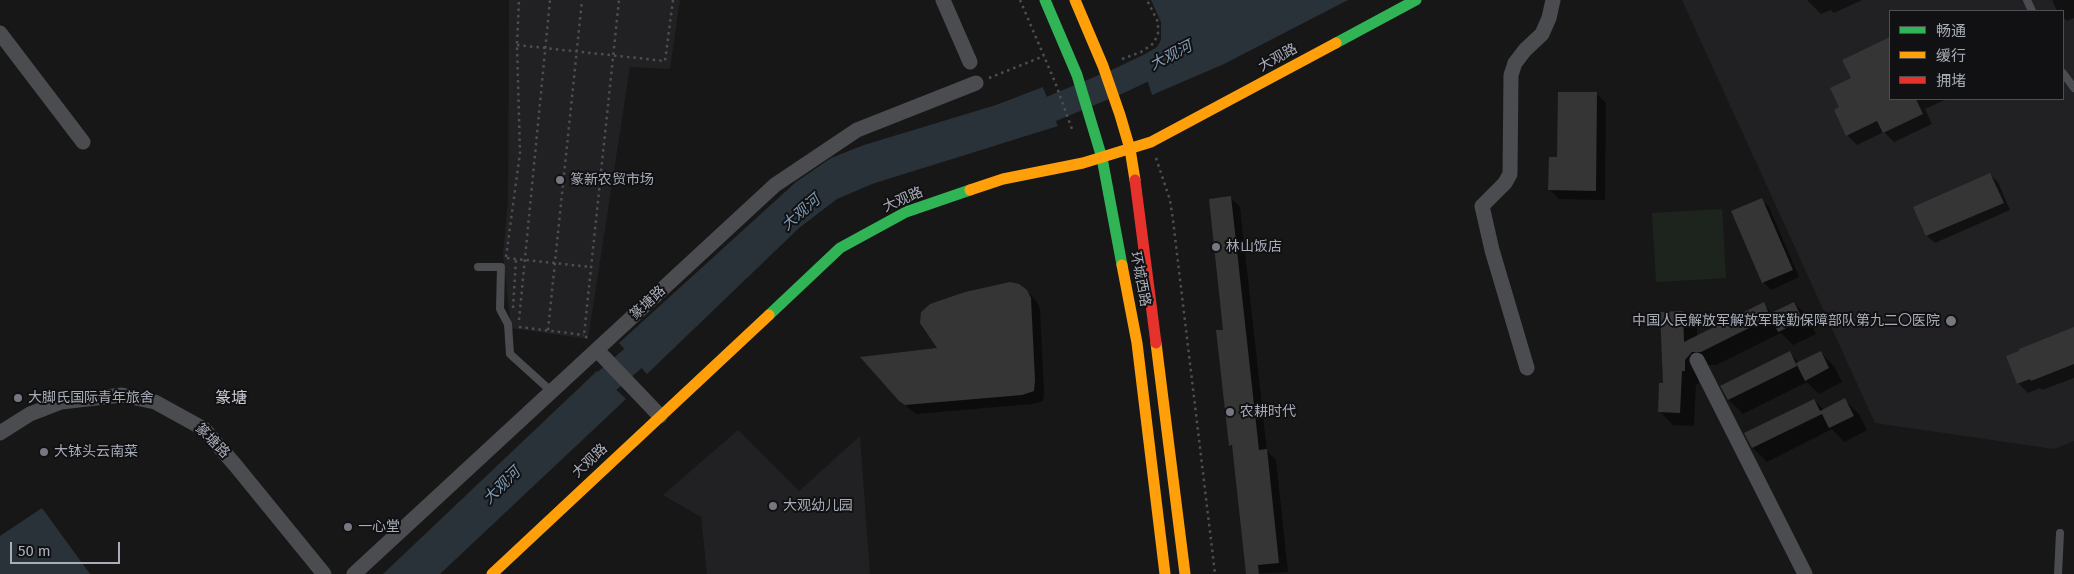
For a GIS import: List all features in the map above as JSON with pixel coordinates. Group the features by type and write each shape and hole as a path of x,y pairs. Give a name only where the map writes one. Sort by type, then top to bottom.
{"main road":[{"name":"环城西路","path":"1045,0 1077,75 1102,158 1137,343 1165,574"},
{"name":"环城西路","path":"1076,0 1118,106 1130,149 1138,197 1185,574"},
{"name":"大观路","path":"492,574 840,248 906,212 1003,179 1102,158 1151,142 1190,123 1416,0"}],"street":[{"path":"943,0 970,62"},
{"path":"1527,368 1492,250 1482,206 1505,183 1510,174 1511,75 1515,63 1525,50 1542,34 1549,18 1553,0"},
{"path":"0,33 83,142"},
{"name":"篆塘路","path":"354,574 775,185 857,130 976,83"},
{"path":"597,350 660,416"},
{"path":"1697,360 1804,574"},
{"name":"篆塘路","path":"0,433 30,414 60,402 122,395 155,402 204,429 324,574"}],"lane":[{"path":"2064,75 2074,88"},
{"path":"478,267 502,267 500,309 508,324 510,354 552,392"},
{"path":"2058,574 2060,533"}],"path":[{"path":"519,0 517,45 520,154 506,258 592,267"},
{"path":"518,326 550,0"},
{"path":"548,330 582,0"},
{"path":"584,335 619,0"},
{"path":"517,45 665,62 673,0"},
{"path":"1020,0 1056,82 1075,138"},
{"path":"1122,59 1141,52 1154,44 1158,33 1158,22 1147,0"},
{"path":"976,83 1044,56"},
{"path":"1151,142 1170,200 1173,220 1215,574"},
{"path":"512,316 516,260"},
{"path":"511,326 584,335 597,350"}],"shaded area":[{"name":"篆新农贸市场","path":"509,0 680,0 670,69 630,67 588,339 510,328 503,255 508,200"},
{"name":"中国人民解放军解放军联勤保障部队第九二〇医院","path":"1682,0 2074,0 2074,441 2054,449 1875,423"},
{"path":"1722,209 1726,278 1656,282 1652,213"},
{"name":"大观幼儿园","path":"738,430 799,491 860,436 870,574 707,574 701,517 663,495"}],"water":[{"path":"1151,0 1348,0 1224,64 1152,95 1139,58 1157,47 1161,40 1161,22"},
{"path":"1043,87 1058,126 872,184 837,199 799,228 647,374 619,343 796,182 831,158 864,145 996,105"},
{"path":"597,371 626,399 440,574 383,574"},
{"path":"42,508 90,574 0,574 0,536"}],"pier":[{"path":"1139,55 1152,95 1149,96 1137,58"},
{"path":"1045,86 1060,125 1058,126 1043,87"}],"building":[{"path":"1889,37 1889,100 1916,100 1923,114 1883,133 1877,121 1846,136 1834,110 1839,107 1830,88 1851,78 1842,60"},
{"path":"1558,92 1597,92 1596,191 1548,190 1549,157 1557,157"},
{"path":"1990,173 2004,203 1926,236 1913,207"},
{"path":"1231,196 1259,450 1267,449 1279,563 1258,565 1259,574 1246,574 1232,445 1229,446 1216,330 1223,330 1209,199"},
{"path":"1762,198 1793,270 1762,283 1731,211"},
{"path":"1010,282 1019,284 1027,290 1031,298 1034,391 1022,395 905,405 899,401 860,357 937,348 920,323 921,312 930,304 965,292"},
{"path":"1764,302 1769,314 1794,302 1803,320 1778,332 1771,317 1701,352 1692,352 1685,360 1685,371 1682,371 1680,413 1658,412 1659,383 1663,383 1660,312 1683,311 1684,342"},
{"path":"2074,327 2074,364 2031,381 2030,379 2017,384 2006,356"},
{"path":"1790,351 1797,366 1728,400 1720,386"},
{"path":"1821,351 1829,368 1805,381 1796,363"},
{"path":"1845,398 1854,416 1829,428 1822,414 1752,448 1744,433 1814,399 1820,411"}],"waterway":[{"name":"大观河","path":"1018,121 1121,80 1175,54"},
{"name":"大观河","path":"582,406 607,381 660,335"}],"traffic: fast":[{"path":"1045,0 1077,75 1102,158 1122,265"},
{"path":"1336,43 1416,0"},
{"path":"769,315 840,248 906,212 970,190"}],"traffic: slow":[{"path":"1075,0 1103,66 1120,115 1130,149 1135,180"},
{"path":"970,190 1003,179 1083,163 1151,142 1336,43"},
{"path":"1122,265 1137,343 1165,574"},
{"path":"492,574 769,315"},
{"path":"1156,343 1185,574"}],"traffic: jam":[{"path":"1135,180 1156,343"}],"place":[{"name":"篆新农贸市场","path":"560,180"},
{"name":"林山饭店","path":"1216,247"},
{"name":"中国人民解放军解放军联勤保障部队第九二〇医院","path":"1951,321"},
{"name":"大脚氏国际青年旅舍","path":"18,398"},
{"name":"农耕时代","path":"1230,412"},
{"name":"大钵头云南菜","path":"44,452"},
{"name":"大观幼儿园","path":"773,506"},
{"name":"一心堂","path":"348,527"}],"district":[{"name":"篆塘","path":"231,399"}]}
